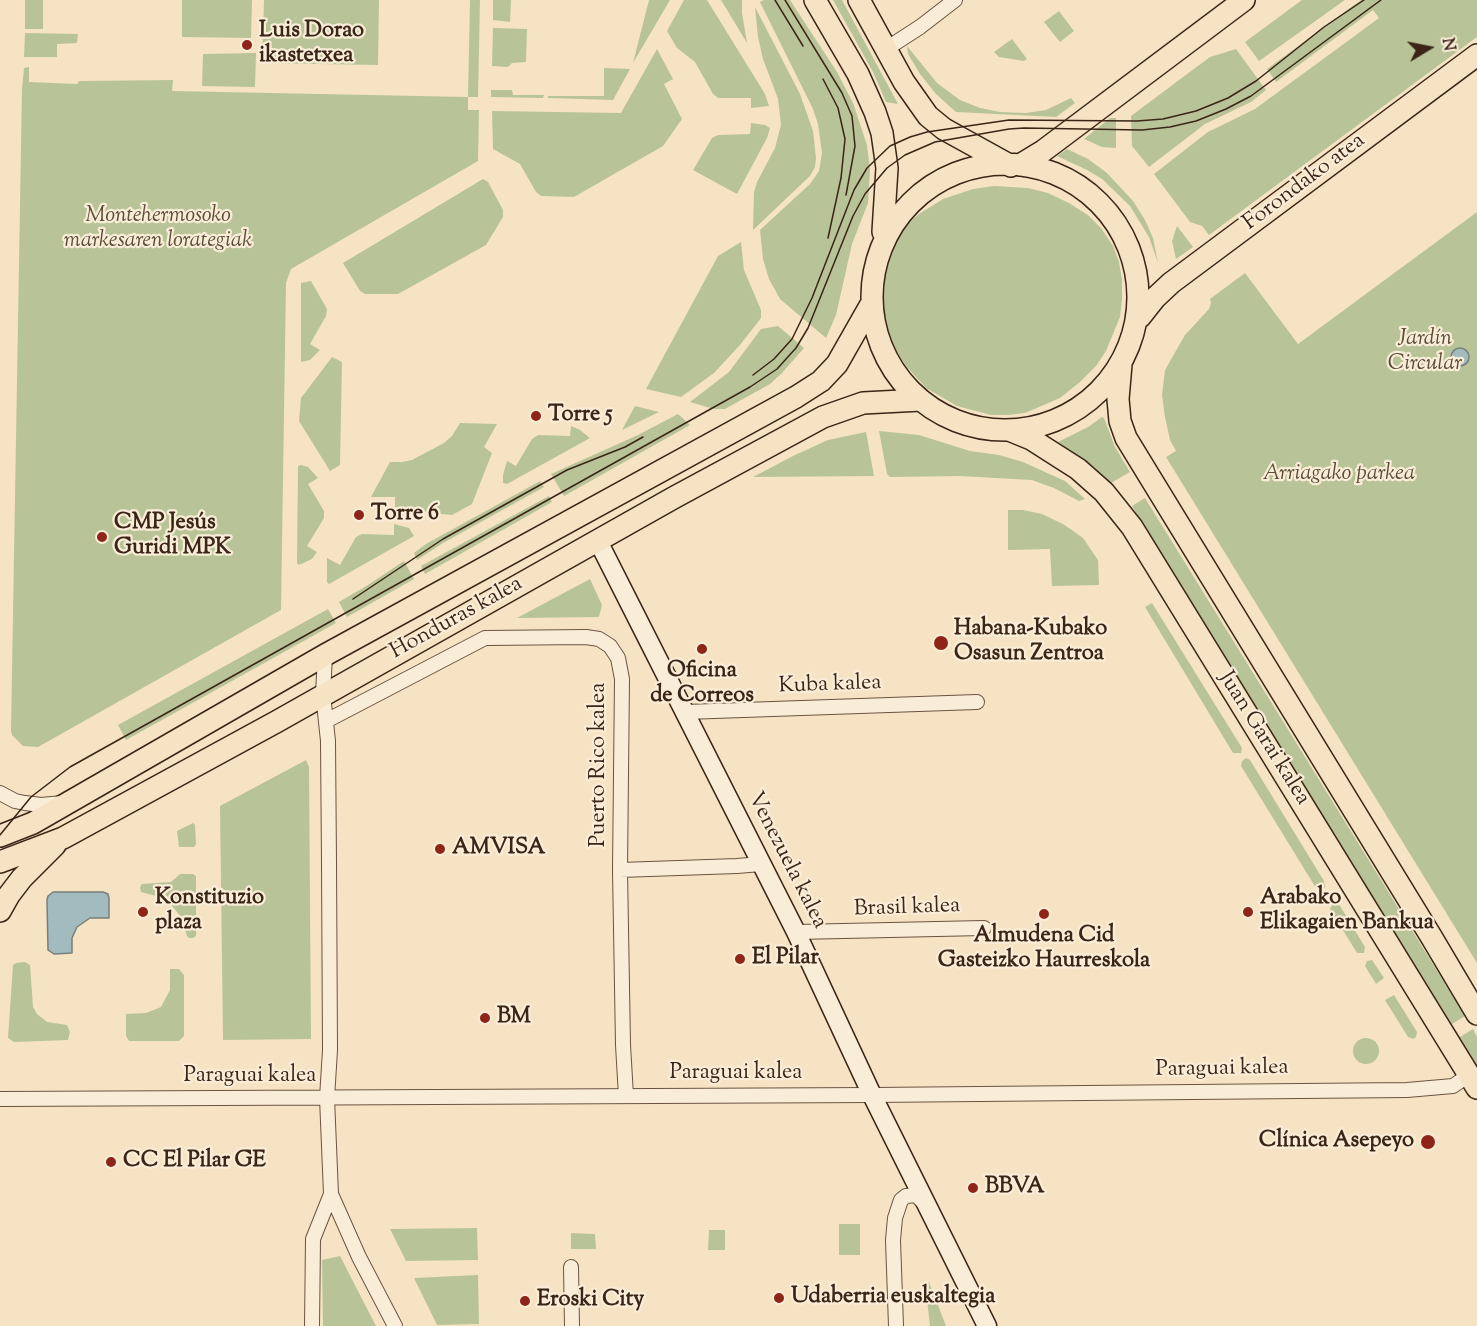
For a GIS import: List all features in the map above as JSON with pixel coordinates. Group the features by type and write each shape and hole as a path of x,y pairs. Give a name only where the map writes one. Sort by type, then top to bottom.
{"main road":[{"path":"815,0 858,74 877,116 886,150 883,232 874,256 870,281 870,306 875,333 886,358 921,400 942,413 965,422 1008,429 1038,424 1061,416 1082,405 1106,383 1122,363 1135,334 1140,317 1142,288 1136,255 1130,238 1120,222 1094,197 1064,180 1016,165 944,129 928,116 904,82 859,0"},
{"path":"883,232 900,211 915,198 937,185 981,171 1016,165 1059,139 1244,0"},
{"name":"Forondako atea","path":"1140,317 1171,283 1477,55"},
{"name":"Honduras kalea","path":"0,836 33,823 264,692 324,655 510,552 748,425 821,381 843,355 870,306"},
{"name":"Juan Garai kalea","path":"1122,363 1118,399 1120,421 1126,438 1477,1014"},
{"name":"Honduras kalea","path":"0,862 63,838 823,417 863,403 921,400"},
{"name":"Juan Garai kalea","path":"1008,429 1030,439 1078,469 1104,492 1132,527 1473,1082"},
{"path":"0,911 22,878 63,838"}],"street":[{"path":"886,49 920,27 954,0"},
{"name":"Venezuela kalea","path":"598,541 796,932 872,1095 987,1326"},
{"name":"Puerto Rico kalea","path":"326,721 485,638 586,636 599,639 610,646 618,658 622,679 620,870 626,1096"},
{"path":"324,655 324,694 328,741 330,1038 327,1098 331,1194 395,1326"},
{"name":"Kuba kalea","path":"685,712 977,702"},
{"path":"0,793 15,801 30,804 68,802"},
{"name":"Puerto Rico kalea","path":"620,870 761,864"},
{"name":"Brasil kalea","path":"796,932 984,928"},
{"name":"Paraguai kalea","path":"0,1099 872,1095 1416,1089 1473,1082"},
{"path":"312,1326 313,1239 331,1194"},
{"path":"896,1326 893,1240 895,1218 906,1196 916,1196 926,1205"},
{"path":"571,1267 572,1326"}],"green space":[{"path":"25,0 43,0 43,29 25,29"},
{"path":"182,0 252,0 251,38 182,37"},
{"path":"264,0 379,0 378,65 262,63"},
{"path":"470,0 480,0 478,97 468,97"},
{"path":"493,0 511,0 510,22 493,20"},
{"path":"649,0 670,0 633,63"},
{"path":"684,0 707,0 765,94 769,106 751,108 751,98 718,98 713,94 695,62 677,48 667,31"},
{"path":"721,0 742,0 747,43"},
{"path":"790,0 837,72 853,103 867,145 870,170 868,203 852,244 836,315 826,338 780,299 769,279 763,259 760,230 810,184 819,171 822,153 818,124 813,109 760,2"},
{"path":"833,0 842,0 898,104 886,102 873,72"},
{"path":"1302,0 1345,0 1259,61 1245,42"},
{"path":"1361,0 1477,0 1477,37 1209,235 1202,226 1190,222 1154,174 1208,132 1255,109 1379,18 1373,10 1276,82 1267,69"},
{"path":"755,7 800,94 813,131 816,158 815,167 810,176 753,230 754,192 775,148 781,125 778,99 763,59 758,37"},
{"path":"1059,11 1074,31 1060,42 1044,22"},
{"path":"493,28 527,29 526,62 512,63 508,67 492,66"},
{"path":"25,33 78,34 77,43 57,44 57,57 24,57"},
{"path":"1012,39 1027,59 1024,61 999,57 994,52"},
{"path":"907,46 937,83 960,100 980,108 1000,112 1026,113 1046,110 1071,98 1075,103 1056,117 956,112 936,94 920,74 908,54"},
{"path":"657,49 673,79 664,84 682,119 663,146 574,197 541,196 536,192 520,164 493,149 492,111 621,113"},
{"path":"1236,49 1266,90 1251,102 1205,124 1149,167 1132,146 1131,116 1210,57"},
{"path":"256,53 255,87 202,86 203,54"},
{"name":"Montehermosoko markesaren lorategiak","path":"29,67 29,82 77,84 79,81 173,80 172,91 468,97 468,110 479,110 478,161 291,269 286,283 281,610 38,747 23,746 12,735 11,730 24,68"},
{"path":"604,68 630,69 613,100 548,98 548,96 604,96"},
{"path":"491,90 512,90 513,95 544,95 543,98 491,97"},
{"path":"1110,118 1116,118 1116,148 1102,147 1084,139"},
{"path":"751,123 770,128 737,194 693,170 712,138 718,135 750,134"},
{"path":"1067,149 1088,159 1107,173 1133,201 1153,238 1158,263 1149,237 1130,206 1102,179 1057,156"},
{"path":"483,179 488,182 503,210 503,217 486,245 398,294 365,294 360,291 343,263"},
{"path":"994,186 1028,188 1048,193 1089,216 1101,228 1113,246 1122,280 1120,317 1106,351 1096,366 1060,398 1025,413 1008,415 991,415 957,406 926,388 897,352 889,336 882,304 884,269 890,250 908,223 943,199 973,189"},
{"name":"Arriagako parkea","path":"1477,212 1477,963 1166,457 1176,451 1170,440 1162,395 1165,370 1185,335 1209,309 1210,299 1245,273 1298,344"},
{"path":"1177,226 1193,247 1176,259 1172,241"},
{"path":"741,242 744,270 761,310 761,318 714,373 681,397 646,389 718,256"},
{"path":"311,281 327,309 326,316 310,344 320,350 310,360 301,362 301,283"},
{"path":"778,326 804,348 770,384 725,409 714,409 690,402 729,372 761,329"},
{"path":"332,357 342,362 340,465 330,471 299,421 301,398"},
{"path":"635,406 659,412 622,430"},
{"path":"678,414 690,425 564,496 551,474 638,435"},
{"path":"1102,417 1115,447 1130,472 1111,483 1095,468 1058,442"},
{"path":"460,423 497,424 484,447 492,453 472,504 452,515 395,507 395,497 371,497 390,462 412,460 444,443 452,436"},
{"path":"571,426 590,438 507,484 503,483 507,461 516,466 532,439 538,435 570,436"},
{"path":"879,431 919,435 970,451 999,455 1023,462 1065,481 1085,499 1079,501 1032,480 959,476 890,477 887,474"},
{"path":"866,432 874,476 753,477 828,440"},
{"path":"298,466 308,467 318,478 308,484 324,511 324,518 307,546 317,552 312,559 299,565 297,563"},
{"path":"540,481 544,487 417,560 414,553 426,544"},
{"path":"549,496 552,502 425,574 421,566"},
{"path":"1145,498 1465,1016 1452,1024 1132,506"},
{"path":"1008,510 1042,514 1063,524 1083,538 1098,560 1099,585 1052,586 1050,549 1008,550"},
{"path":"394,524 409,528 414,536 329,584 327,582 327,558 340,565 356,537 362,534 394,535"},
{"path":"404,561 414,579 347,617 339,602"},
{"path":"590,579 602,605 599,617 517,618"},
{"path":"1152,603 1242,748 1241,753 1233,753 1145,607"},
{"path":"328,609 336,623 126,740 118,725"},
{"path":"1246,758 1250,760 1324,881 1323,889 1316,888 1241,766 1242,761"},
{"path":"306,760 309,767 311,1039 223,1040 220,806"},
{"path":"193,823 196,844 194,847 179,847 177,831"},
{"path":"180,874 196,876 196,936 193,938 187,936 181,917 169,902 141,892 142,884 171,882"},
{"path":"1333,903 1340,906 1365,947 1364,953 1357,953 1330,909"},
{"path":"1372,960 1384,978 1376,984 1365,966 1367,961"},
{"path":"25,962 30,965 33,1007 37,1014 47,1022 67,1025 70,1032 68,1040 14,1042 8,1038 13,965"},
{"path":"170,969 179,969 184,975 184,1036 179,1041 129,1041 126,1036 126,1014 146,1013 161,1007 170,990"},
{"path":"1394,995 1417,1032 1413,1039 1408,1037 1385,1000"},
{"path":"1473,1029 1477,1037 1477,1065 1460,1037"},
{"path":"1366,1038 1375,1042 1379,1051 1375,1060 1366,1064 1357,1060 1353,1051 1357,1042"},
{"path":"839,1224 860,1224 860,1255 839,1255"},
{"path":"477,1228 478,1260 406,1261 390,1229"},
{"path":"709,1230 725,1230 725,1250 708,1250"},
{"path":"571,1233 595,1234 596,1249 571,1249"},
{"path":"340,1256 376,1326 323,1326 322,1260"},
{"path":"478,1275 479,1324 437,1325 414,1278"},
{"path":"925,1282 929,1282 946,1326 930,1326"}],"water":[{"path":"1456,348 1464,348 1469,353 1467,364 1456,366 1451,361 1451,353"},
{"path":"53,892 103,892 108,894 109,918 90,918 77,927 72,938 72,953 54,954 48,950 47,900"}],"tram line":[{"path":"775,0 803,46"},
{"path":"785,0 842,93 852,116 855,146 846,195"},
{"path":"753,375 774,359 792,339 812,298 854,190 867,168 890,146 927,132 1009,120 1137,121 1163,119 1196,111 1228,98 1256,81 1324,27 1364,0"},
{"path":"0,835 31,797 70,767 750,387 777,369 796,348 808,328 853,216 865,194 887,168 905,155 935,142 1009,129 1142,130 1196,121 1251,96 1381,0"},
{"path":"823,79 838,108 845,139 841,178 828,238"},
{"path":"353,599 443,539 567,470 625,447 643,437"}],"place":[{"name":"Luis Dorao ikastetxea","path":"247,45"},
{"name":"Torre 5","path":"536,416"},
{"name":"Torre 6","path":"359,515"},
{"name":"CMP Jesús Guridi MPK","path":"102,537"},
{"name":"Habana-Kubako Osasun Zentroa","path":"941,643"},
{"name":"Oficina de Correos","path":"702,649"},
{"name":"AMVISA","path":"440,849"},
{"name":"Konstituzio plaza","path":"143,912"},
{"name":"Arabako Elikagaien Bankua","path":"1248,912"},
{"name":"Almudena Cid Gasteizko Haurreskola","path":"1044,914"},
{"name":"El Pilar","path":"740,959"},
{"name":"BM","path":"485,1018"},
{"name":"Clínica Asepeyo","path":"1428,1142"},
{"name":"CC El Pilar GE","path":"111,1162"},
{"name":"BBVA","path":"973,1188"},
{"name":"Udaberria euskaltegia","path":"779,1298"},
{"name":"Eroski City","path":"525,1301"}],"park label":[{"name":"Jardín Circular","path":"1425,352"}]}
